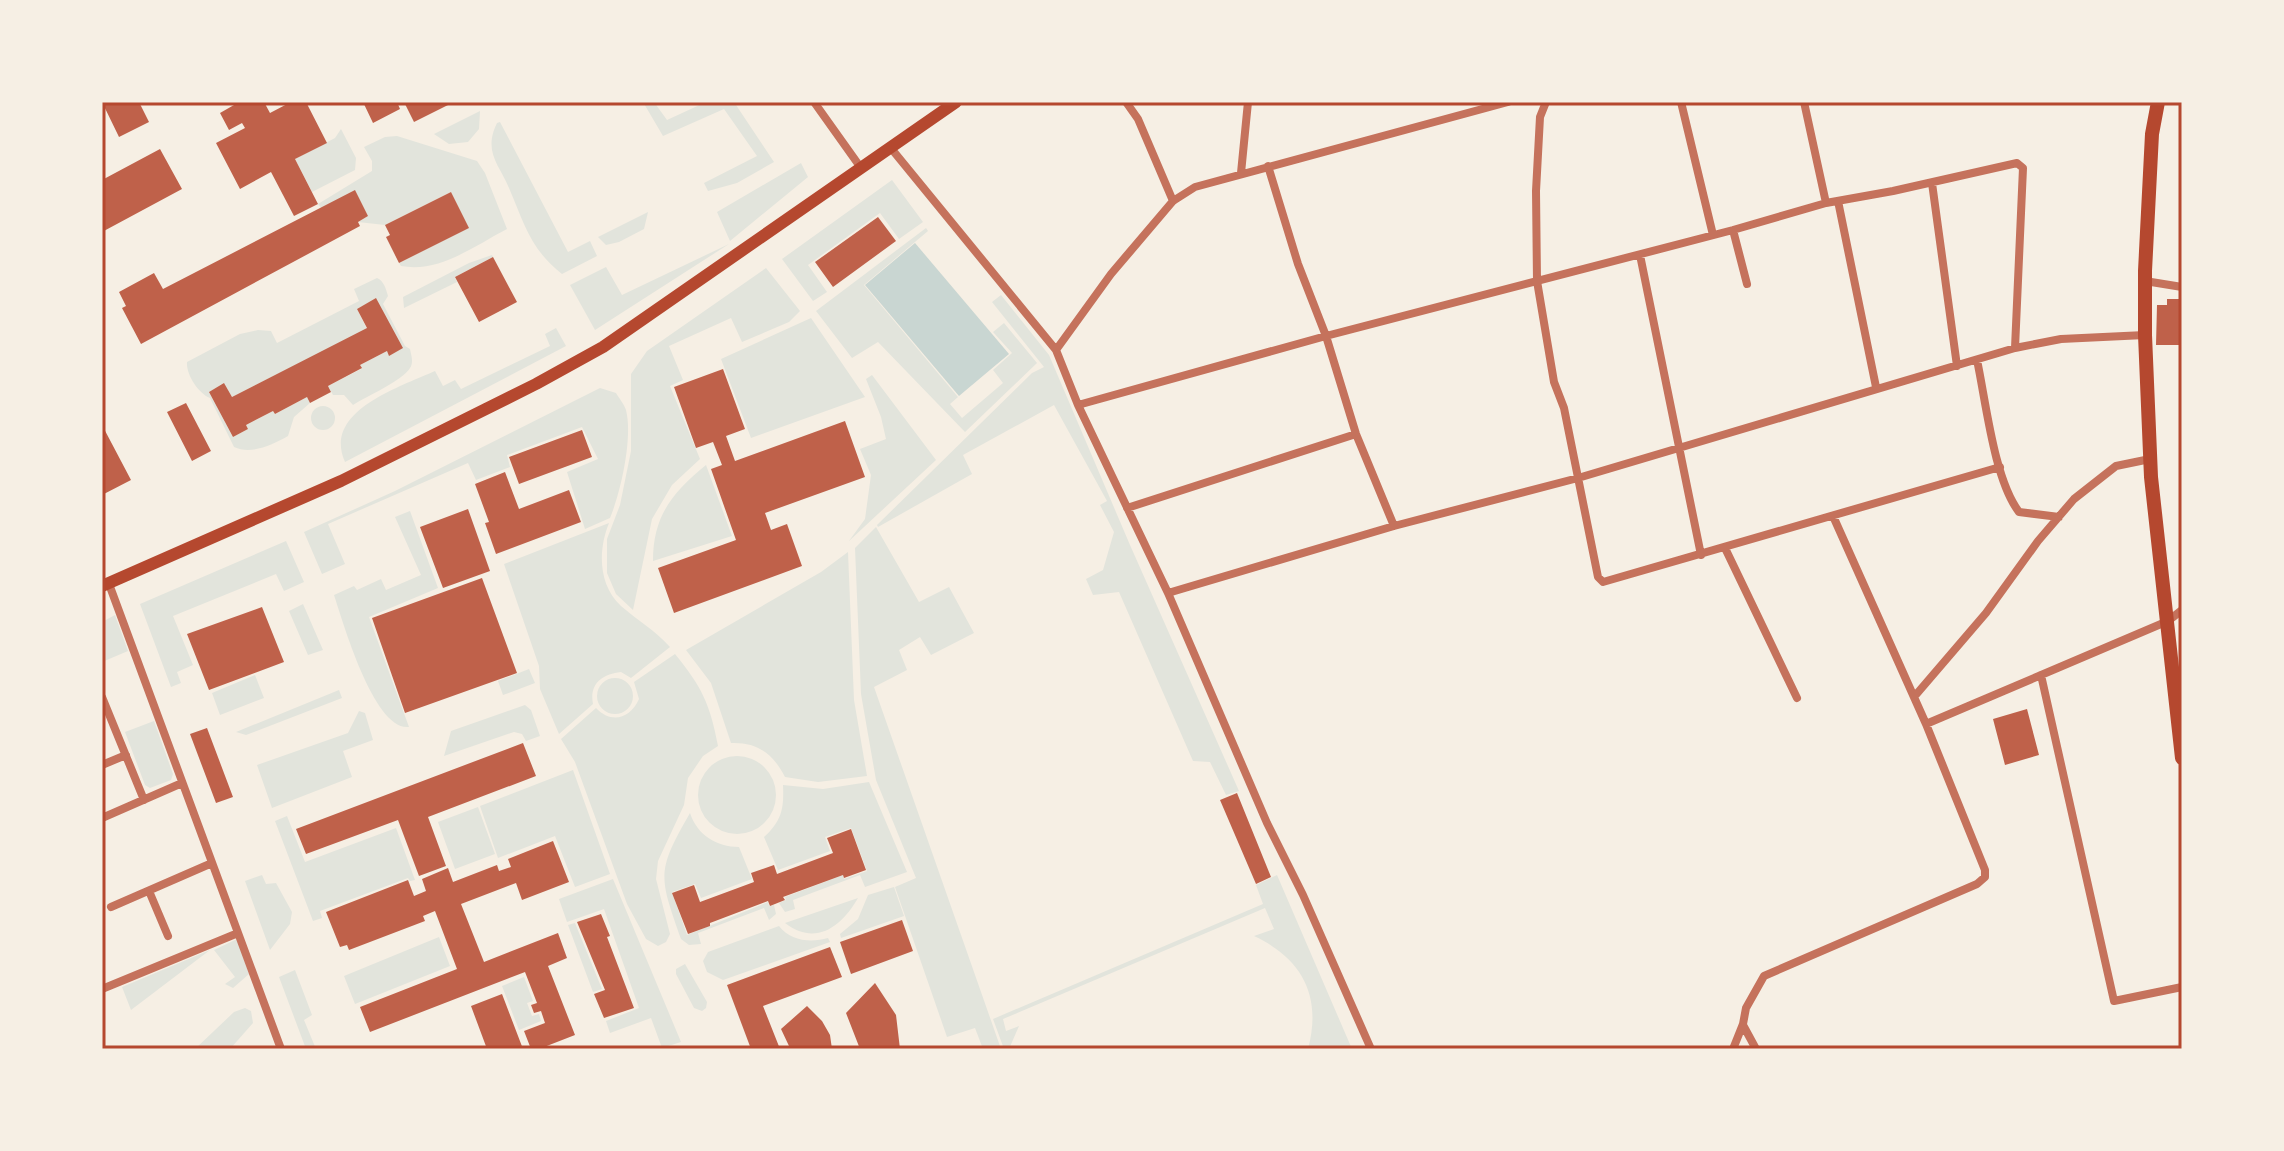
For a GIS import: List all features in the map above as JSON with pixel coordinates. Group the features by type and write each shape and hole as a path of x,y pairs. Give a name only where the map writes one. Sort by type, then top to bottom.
{"main road":[{"path":"105,585 341,481 536,384 623,335 956,102"},
{"path":"2158,102 2152,134 2145,335 2150,459 2182,758"}],"street":[{"path":"814,102 861,168"},
{"path":"1126,102 1138,119 1173,201"},
{"path":"1241,173 1248,102"},
{"path":"1056,350 1111,274 1173,201 1195,187 1508,102"},
{"path":"1546,102 1540,117 1536,191 1537,281 1554,382 1564,408 1598,577 1603,582 2000,467"},
{"path":"1681,102 1713,235"},
{"path":"1804,102 1826,203"},
{"path":"890,147 1056,350 1078,405 1168,593 1267,823 1303,895 1371,1049"},
{"path":"1078,405 1826,203 2017,163 2023,168 2015,348"},
{"path":"1268,166 1356,434 1394,526"},
{"path":"1932,183 1957,366"},
{"path":"1838,201 1876,387"},
{"path":"1733,230 1747,284"},
{"path":"1640,255 1701,555"},
{"path":"2145,281 2182,287"},
{"path":"1168,593 1394,526 1578,478 2015,348 2061,339 2145,335"},
{"path":"1977,360 2010,500 2019,512 2059,517"},
{"path":"1127,508 1356,434"},
{"path":"1914,697 1986,613 2074,499 2116,466 2150,459"},
{"path":"1733,1049 1746,1008 1764,976 1977,884 1985,877 1985,870 1926,724 1833,516"},
{"path":"1725,548 1797,698"},
{"path":"105,585 281,1049"},
{"path":"1926,724 2168,621 2182,610"},
{"path":"2041,675 2114,1001 2182,987"},
{"path":"102,697 144,800"},
{"path":"102,765 126,755"},
{"path":"102,818 182,783"},
{"path":"111,907 212,863"},
{"path":"149,891 168,936"},
{"path":"102,989 238,933"},
{"path":"1743,1024 1756,1049"}],"shaded area":[{"path":"643,102 654,102 667,120 706,102 734,102 774,162 737,183 708,191 704,183 757,156 724,109 663,136"},
{"path":"480,111 479,129 468,142 449,144 434,134"},
{"path":"500,122 568,252 590,241 597,256 562,274 542,255 524,224 494,157 493,133"},
{"path":"341,129 356,158 355,170 312,192 295,159 335,138"},
{"path":"397,136 477,161 485,173 507,229 443,262 429,266 401,266 399,263 468,228 451,192 385,225 358,222 368,216 355,191 321,208 318,204 372,171 372,161 364,147 385,137"},
{"path":"801,163 808,177 730,241 717,212"},
{"path":"892,180 923,222 899,239 880,213 808,265 827,292 813,301 782,259"},
{"path":"648,212 644,229 619,242 606,245 598,237"},
{"path":"926,228 928,231 864,285 958,397 950,404 962,418 1003,383 993,370 1012,353 993,332 1004,323 1037,363 965,432 878,342 852,358 816,311"},
{"path":"915,243 1009,354 959,396 865,285"},
{"path":"729,244 595,330 570,285 606,267 622,295"},
{"path":"492,255 455,277 457,282 404,308 403,297 469,263"},
{"path":"766,268 800,311 789,322 742,342 731,318 669,346 683,380 670,386 700,459 672,485 652,519 633,610 616,594 607,573 607,539 620,505 631,451 631,374 647,351"},
{"path":"377,278 383,283 388,296 383,304 405,346 410,349 412,363 406,373 353,405 344,395 333,395 328,386 387,351 389,355 402,348 376,299 357,309 367,329 232,397 224,384 209,392 233,437 248,429 246,425 273,411 275,414 307,397 310,403 294,417 288,436 254,449 234,447 210,398 197,388 187,362 240,334 258,330 271,331 277,343 359,301 354,289"},
{"path":"1001,295 1049,355 1239,791 1226,795 1210,762 1193,761 1119,592 1093,595 1086,579 1103,570 1114,532 1100,505 1107,501 1054,405 963,455 972,474 877,525 1032,373 1044,367 992,302"},
{"path":"811,318 865,397 751,438 721,359"},
{"path":"556,328 566,346 345,462 341,444 344,429 368,403 435,371 443,386 455,380 461,389 550,346 545,334"},
{"path":"872,375 936,460 849,541 865,519 871,475 860,449 886,439 866,379"},
{"path":"600,388 616,393 628,421 625,464 610,518 585,529 567,472 598,459 582,427 507,455 510,467 476,480 468,463 328,524 345,564 322,574 304,532 395,491"},
{"path":"323,406 332,409 335,418 332,427 323,430 314,427 311,418 314,409"},
{"path":"706,465 732,536 653,561 656,531 667,507 683,485"},
{"path":"410,511 438,588 369,617 409,727 396,724 372,694 352,650 334,595 354,586 357,590 381,579 386,590 421,575 395,517"},
{"path":"609,523 602,556 608,588 621,606 670,647 631,678 621,672 598,681 593,691 593,704 559,734 540,689 539,666 504,564"},
{"path":"876,527 919,602 949,587 974,633 931,655 920,637 899,650 907,670 874,687 1001,1049 983,1049 975,1028 947,1037 895,887 916,878 876,780 861,694 855,548"},
{"path":"286,541 304,582 284,591 276,574 173,616 193,665 177,672 181,683 171,687 140,604"},
{"path":"848,552 854,700 867,776 818,782 785,777 764,751 731,743 711,683 686,650 821,572"},
{"path":"303,604 323,650 308,655 289,611"},
{"path":"115,615 128,651 102,662 102,622"},
{"path":"675,654 704,697 718,746 703,756 688,778 684,805 658,861 656,879 670,934 666,942 658,946 646,939 627,904 575,762 561,739 596,708 614,717 631,711 639,699 634,682"},
{"path":"529,669 535,683 503,695 498,681"},
{"path":"255,675 264,698 220,715 212,693"},
{"path":"615,678 628,683 633,696 628,709 615,714 602,709 597,696 602,683"},
{"path":"339,690 342,698 246,735 236,732"},
{"path":"525,705 531,710 540,736 526,741 522,734 514,732 444,756 451,731"},
{"path":"359,711 365,713 373,740 343,751 352,777 272,808 257,765 348,733"},
{"path":"154,721 173,774 171,780 150,788 145,785 125,732"},
{"path":"737,756 752,759 765,767 773,780 776,795 773,810 765,823 752,831 737,834 722,831 709,823 701,810 698,795 701,780 709,767 722,759"},
{"path":"573,770 610,874 575,887 555,836 498,858 480,806"},
{"path":"869,782 907,872 865,887 860,875 793,900 795,909 785,912 779,903 786,900 785,897 843,875 844,879 867,871 851,828 825,837 830,851 778,870 764,837 781,814 783,785 823,789"},
{"path":"478,807 495,854 455,869 438,822"},
{"path":"690,813 698,828 709,838 723,845 739,847 752,879 701,898 695,884 672,892 687,935 768,902 769,906 774,905 776,914 769,920 764,908 698,933 701,944 689,945 681,939 668,901 664,874 671,849"},
{"path":"287,816 305,862 396,828 415,880 408,878 320,911 322,918 313,921 275,821"},
{"path":"262,875 266,884 276,883 292,912 290,924 270,950 245,881"},
{"path":"1277,875 1352,1049 1308,1049 1312,1013 1305,982 1285,956 1254,936 1274,929 1265,908 1003,1019 1006,1031 1019,1026 1009,1049 1004,1049 993,1019 1263,904 1256,885"},
{"path":"613,879 681,1042 662,1048 651,1018 610,1033 606,1021 639,1008 604,909 567,922 559,899"},
{"path":"894,887 904,916 841,938 840,934 858,919 868,895"},
{"path":"858,898 844,917 827,930 807,933 785,923"},
{"path":"575,923 602,989 593,992 568,925"},
{"path":"779,926 795,938 828,938 830,942 723,980 707,972 703,961 708,952"},
{"path":"439,937 450,966 355,1004 344,976"},
{"path":"237,939 249,974 233,988 225,984 235,977 214,950"},
{"path":"210,950 131,1010 122,987"},
{"path":"685,964 707,1002 702,1011 694,1008 676,974 676,969"},
{"path":"295,970 312,1015 304,1020 316,1049 306,1049 279,977"},
{"path":"524,977 533,1001 527,1003 532,1016 539,1014 541,1021 519,1030 502,986"},
{"path":"245,1008 251,1011 253,1023 230,1049 195,1049 234,1012"}],"building":[{"path":"102,102 139,102 149,122 119,137"},
{"path":"233,102 264,102 270,113 291,102 306,102 327,143 295,159 318,204 294,216 271,172 240,189 216,143 245,128 242,123 229,130 220,113 234,105"},
{"path":"363,102 397,102 400,109 373,123"},
{"path":"404,102 454,102 414,122"},
{"path":"160,149 182,189 102,232 102,180"},
{"path":"355,190 368,216 358,222 360,226 141,344 122,308 126,306 119,292 154,273 163,289"},
{"path":"451,192 469,228 399,263 386,237 390,235 385,225"},
{"path":"878,217 896,241 833,287 815,262"},
{"path":"493,257 517,302 479,322 455,277"},
{"path":"376,298 403,348 389,356 387,351 360,365 362,368 328,386 331,392 310,403 307,397 275,414 273,411 246,425 248,429 233,437 209,392 224,383 232,397 367,328 357,309"},
{"path":"2167,299 2182,299 2182,345 2156,345 2157,305 2167,305"},
{"path":"723,369 745,429 726,436 735,461 845,421 865,477 765,513 771,530 787,524 802,566 674,613 658,568 736,540 711,469 722,465 713,442 696,448 674,387"},
{"path":"186,403 211,451 192,461 167,412"},
{"path":"102,425 131,480 102,495"},
{"path":"582,430 592,457 519,484 509,457"},
{"path":"505,472 519,509 569,490 581,522 496,554 485,523 489,522 475,484"},
{"path":"468,509 490,571 443,588 420,527"},
{"path":"482,578 517,673 405,713 372,618"},
{"path":"262,607 284,662 209,690 187,634"},
{"path":"2027,709 2039,755 2005,765 1993,719"},
{"path":"207,728 233,797 216,803 190,734"},
{"path":"523,743 536,776 428,817 446,866 419,876 398,820 306,854 296,829"},
{"path":"1237,793 1271,877 1256,884 1220,800"},
{"path":"851,829 866,870 783,897 785,900 770,906 768,901 688,934 672,893 694,885 700,902 754,882 751,873 774,865 777,874 833,853 827,838"},
{"path":"553,841 569,882 522,900 516,883 461,904 484,962 558,933 567,958 548,966 575,1035 539,1049 531,1049 524,1031 545,1023 541,1011 534,1013 531,1005 537,1003 525,972 370,1032 360,1007 457,969 435,911 423,916 425,921 349,950 347,945 340,947 326,912 408,880 414,896 426,891 422,879 448,868 453,882 497,865 499,871 511,867 508,859"},
{"path":"601,914 634,1008 604,1018 594,994 605,990 577,922"},
{"path":"902,920 913,951 851,974 840,942"},
{"path":"830,947 842,977 763,1006 780,1049 751,1049 727,985"},
{"path":"875,983 896,1015 900,1049 860,1049 846,1013"},
{"path":"502,994 523,1049 487,1049 471,1006"},
{"path":"807,1006 822,1021 830,1035 832,1049 783,1049 789,1046 781,1029"}]}
